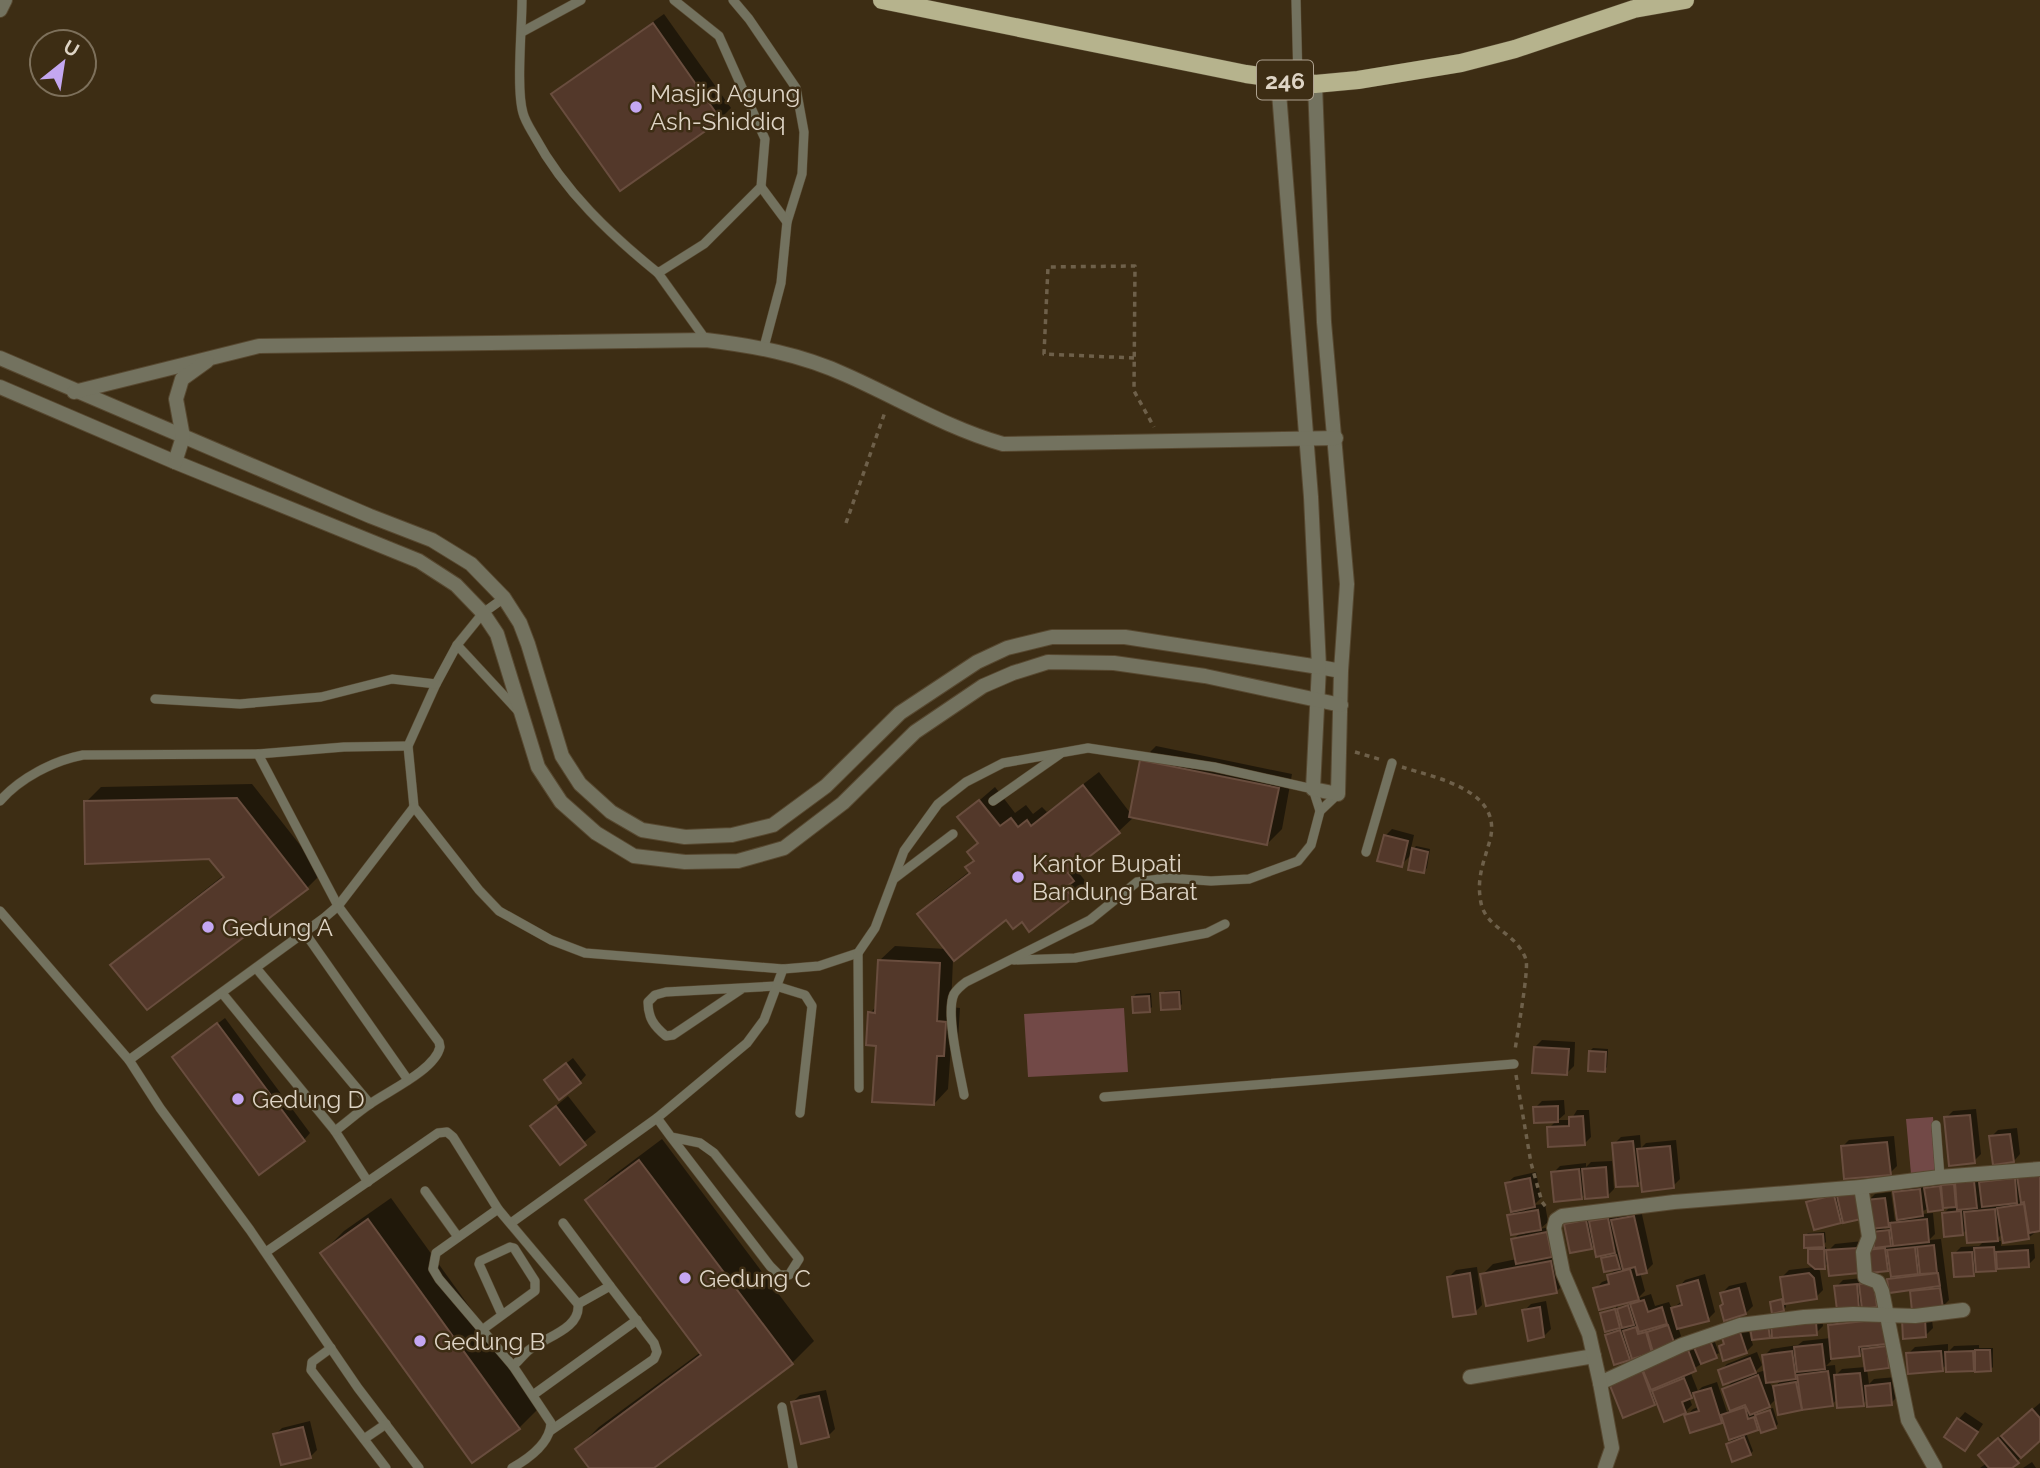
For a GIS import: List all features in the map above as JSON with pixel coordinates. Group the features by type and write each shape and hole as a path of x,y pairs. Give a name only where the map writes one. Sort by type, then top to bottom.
{"main road":[{"name":"246","path":"882,0 1278,80 1306,82 1358,80 1461,63 1515,49 1632,5 1685,0"}],"street":[{"path":"0,10 5,0"},
{"path":"1278,80 1307,438 1319,667 1313,789 1338,794 1341,671 1347,584 1306,82"},
{"path":"75,392 259,346 706,340 764,347 844,374 973,436 1003,444 1336,438"},
{"path":"175,462 183,437 176,398 182,379 214,356"},
{"path":"0,358 75,392 432,540 471,564 504,598 520,623 562,756 580,785 611,812 642,830 685,837 732,835 773,825 826,786 900,713 977,662 1007,648 1052,637 1125,637 1341,671"},
{"path":"0,387 175,462 419,561 456,585 483,613 497,634 538,767 561,802 596,833 634,856 685,862 737,861 784,848 843,803 915,732 983,686 1048,662 1127,665 1205,676 1341,705"},
{"path":"1605,1468 1612,1448 1600,1384 1589,1334 1563,1273 1554,1228 1556,1220 1562,1216 1674,1202 2040,1169"},
{"path":"1861,1187 1870,1237 1863,1252 1865,1277 1878,1282 1908,1420 1935,1468"},
{"path":"1600,1384 1693,1341 1740,1325 1804,1317 1853,1314 1915,1315 1963,1310"},
{"path":"1470,1377 1594,1356"}],"lane":[{"path":"522,0 523,113 541,148 564,183 626,247 657,273 706,340"},
{"path":"522,32 581,0"},
{"path":"657,273 704,244 761,187 765,139 719,36 674,0"},
{"path":"733,0 796,88 804,132 802,174 787,222 780,283 764,347"},
{"path":"1296,0 1306,82"},
{"path":"761,187 787,222"},
{"path":"504,598 483,613 457,645 408,746 414,807 479,890 499,911 551,940 585,953 783,969 819,966 858,953"},
{"path":"457,645 517,712 522,713"},
{"path":"155,699 240,704 321,697 392,679 436,684"},
{"path":"0,801 25,779 67,758 83,755 258,754 344,747 408,746"},
{"path":"859,1088 858,953 874,928 904,851 938,804 966,782 1003,763 1088,748 1214,766 1313,789 1320,811"},
{"path":"993,802 1063,753"},
{"path":"258,754 338,906 439,1042 439,1053 408,1080 335,1131"},
{"path":"1366,852 1392,763"},
{"path":"964,1095 955,1051 951,1008 955,994 966,982 1090,920 1137,882 1167,878 1211,881 1249,879 1298,860 1311,845 1320,811 1338,794"},
{"path":"129,1060 305,933 338,906 414,807"},
{"path":"893,879 953,834"},
{"path":"0,911 129,1060 160,1108 419,1468"},
{"path":"1009,960 1075,958 1207,933 1225,925"},
{"path":"305,933 408,1080"},
{"path":"256,968 370,1104"},
{"path":"511,1223 657,1118 747,1043 764,1020 783,969"},
{"path":"743,988 673,1035 666,1036 655,1026 648,1012 648,1002 655,995 666,992 776,986 805,995 813,1006 800,1113"},
{"path":"222,993 335,1131 368,1182"},
{"path":"1104,1097 1514,1064"},
{"path":"657,1118 671,1137 770,1266 779,1275 789,1275 799,1259 714,1153 700,1143 671,1137"},
{"path":"1936,1125 1940,1177"},
{"path":"265,1252 438,1133 447,1132 453,1137 498,1209 578,1304 577,1315 572,1323 529,1350 513,1366"},
{"path":"425,1191 458,1237"},
{"path":"498,1209 436,1253 433,1269 513,1366 551,1423 543,1443 512,1468"},
{"path":"550,1431 654,1359 657,1352 654,1343 564,1223"},
{"path":"482,1331 535,1291 536,1285 514,1248 510,1247 480,1261 479,1264 502,1315"},
{"path":"578,1304 610,1286"},
{"path":"533,1395 637,1320"},
{"path":"331,1348 312,1362 311,1370 386,1468"},
{"path":"782,1406 793,1468"},
{"path":"364,1440 386,1424"}],"path":[{"path":"1135,358 1044,354 1048,267 1135,266 1135,358 1134,391 1162,441"},
{"path":"846,523 891,397"},
{"path":"1340,748 1452,783 1474,793 1486,806 1492,829 1482,860 1479,884 1481,904 1488,920 1517,944 1527,962 1514,1064 1531,1163 1542,1202 1556,1220"}],"shaded area":[{"path":"1124,1008 1128,1072 1028,1077 1024,1014"},
{"path":"1933,1117 1938,1172 1911,1174 1906,1119"}],"building":[{"name":"Masjid Agung Ash-Shiddiq","path":"653,23 721,120 620,191 551,94"},
{"path":"1140,760 1279,788 1267,845 1129,817"},
{"name":"Kantor Bupati Bandung Barat","path":"1083,785 1120,833 1068,873 1074,881 1065,888 1073,898 1029,932 1022,922 1013,929 1006,920 954,961 917,914 970,873 965,867 974,861 967,852 978,843 957,817 979,800 1000,826 1011,818 1018,827 1027,820 1031,826"},
{"name":"Gedung A","path":"237,798 308,889 147,1010 110,965 224,877 209,859 85,864 84,801"},
{"path":"1384,835 1408,841 1402,867 1377,861"},
{"path":"1412,848 1428,852 1424,873 1408,870"},
{"path":"878,960 940,963 937,1021 946,1022 944,1056 937,1056 934,1105 872,1102 876,1046 866,1045 868,1012 875,1013"},
{"path":"1179,992 1180,1009 1161,1010 1160,993"},
{"path":"1149,996 1150,1012 1133,1013 1132,997"},
{"name":"Gedung D","path":"217,1023 305,1141 259,1175 172,1057"},
{"path":"1534,1047 1569,1049 1567,1075 1532,1073"},
{"path":"1589,1051 1606,1052 1605,1072 1588,1071"},
{"path":"566,1063 581,1083 559,1100 544,1080"},
{"path":"556,1106 586,1145 560,1165 530,1126"},
{"path":"1558,1106 1558,1122 1534,1123 1533,1107"},
{"path":"1970,1115 1975,1163 1949,1166 1944,1117"},
{"path":"1583,1116 1585,1145 1548,1147 1547,1127 1569,1126 1569,1117"},
{"path":"2010,1134 2014,1162 1993,1165 1989,1136"},
{"path":"1633,1141 1638,1186 1616,1187 1612,1143"},
{"path":"1887,1142 1891,1175 1844,1179 1841,1146"},
{"path":"1670,1146 1674,1188 1642,1192 1637,1149"},
{"name":"Gedung C","path":"639,1160 793,1364 654,1468 589,1468 575,1449 701,1355 585,1200"},
{"path":"1606,1167 1608,1197 1585,1199 1582,1169"},
{"path":"1579,1169 1582,1199 1554,1202 1551,1172"},
{"path":"2040,1173 2040,1231 2029,1233 2017,1176"},
{"path":"1530,1178 1535,1207 1511,1212 1505,1183"},
{"path":"2015,1178 2017,1203 1982,1207 1979,1182"},
{"path":"1974,1181 1977,1208 1957,1210 1955,1182"},
{"path":"1954,1184 1956,1207 1943,1208 1941,1185"},
{"path":"1940,1186 1943,1210 1928,1212 1924,1188"},
{"path":"1920,1189 1923,1216 1897,1220 1893,1192"},
{"path":"1860,1191 1866,1218 1843,1223 1837,1196"},
{"path":"1834,1195 1841,1223 1814,1230 1806,1202"},
{"path":"1885,1198 1889,1227 1870,1229 1866,1200"},
{"path":"2024,1204 2029,1239 2003,1243 1997,1208"},
{"path":"1995,1209 1998,1241 1967,1243 1964,1212"},
{"path":"1538,1210 1541,1230 1511,1235 1507,1215"},
{"path":"1961,1211 1963,1235 1944,1237 1942,1213"},
{"path":"1634,1216 1647,1273 1637,1275 1635,1267 1623,1270 1611,1220"},
{"path":"1608,1218 1615,1253 1596,1257 1589,1221"},
{"name":"Gedung B","path":"368,1219 520,1429 472,1463 320,1253"},
{"path":"1927,1219 1929,1242 1893,1246 1890,1223"},
{"path":"1586,1220 1592,1249 1570,1253 1564,1224"},
{"path":"1889,1230 1891,1246 1874,1248 1872,1232"},
{"path":"1547,1232 1552,1257 1516,1264 1511,1239"},
{"path":"1823,1234 1824,1247 1804,1248 1804,1235"},
{"path":"1934,1245 1937,1273 1920,1274 1917,1247"},
{"path":"1915,1247 1918,1274 1891,1277 1887,1250"},
{"path":"1994,1247 1996,1271 1976,1272 1974,1248"},
{"path":"1857,1248 1859,1273 1829,1276 1826,1250"},
{"path":"1885,1248 1888,1271 1869,1273 1866,1250"},
{"path":"1808,1249 1824,1249 1825,1269 1815,1269 1808,1263"},
{"path":"2028,1250 2029,1267 1997,1269 1996,1252"},
{"path":"1972,1252 1974,1276 1954,1277 1952,1253"},
{"path":"1616,1255 1620,1269 1604,1272 1601,1258"},
{"path":"1551,1261 1557,1293 1486,1306 1480,1274"},
{"path":"1630,1269 1639,1300 1599,1310 1593,1288 1609,1284 1607,1275"},
{"path":"1470,1273 1476,1314 1453,1317 1447,1277"},
{"path":"1809,1273 1814,1278 1817,1299 1784,1304 1780,1277"},
{"path":"1938,1273 1940,1286 1889,1293 1887,1279"},
{"path":"1698,1280 1709,1321 1677,1329 1671,1308 1682,1305 1677,1286"},
{"path":"1874,1282 1877,1307 1862,1309 1859,1284"},
{"path":"1857,1284 1859,1309 1837,1310 1834,1286"},
{"path":"1739,1288 1746,1314 1724,1321 1720,1293"},
{"path":"1940,1288 1943,1308 1912,1311 1910,1291"},
{"path":"1782,1299 1784,1311 1772,1314 1770,1302"},
{"path":"1644,1300 1648,1312 1662,1307 1667,1324 1639,1332 1630,1304"},
{"path":"1628,1305 1634,1325 1622,1328 1617,1309"},
{"path":"1540,1307 1544,1337 1528,1341 1522,1310"},
{"path":"1615,1309 1620,1328 1605,1332 1600,1313"},
{"path":"1925,1318 1926,1337 1903,1339 1902,1320"},
{"path":"1883,1319 1886,1344 1859,1347 1860,1356 1831,1359 1828,1325"},
{"path":"1816,1322 1817,1335 1772,1338 1771,1324"},
{"path":"1768,1324 1770,1338 1752,1340 1750,1327"},
{"path":"1668,1325 1675,1345 1653,1352 1647,1332"},
{"path":"1636,1327 1638,1334 1646,1332 1652,1353 1632,1359 1623,1331"},
{"path":"1739,1329 1747,1353 1723,1361 1719,1346 1724,1344 1721,1335"},
{"path":"1620,1330 1630,1360 1614,1365 1605,1335"},
{"path":"1709,1338 1717,1358 1701,1364 1693,1345"},
{"path":"1822,1344 1825,1369 1797,1372 1794,1347"},
{"path":"1887,1346 1889,1368 1865,1371 1862,1349"},
{"path":"1687,1347 1696,1371 1651,1390 1641,1366"},
{"path":"1975,1350 1990,1350 1991,1371 1975,1372"},
{"path":"1792,1351 1796,1379 1766,1383 1762,1355"},
{"path":"1941,1351 1943,1371 1908,1374 1906,1353"},
{"path":"1973,1351 1974,1371 1946,1372 1945,1352"},
{"path":"1750,1358 1756,1373 1723,1385 1718,1370"},
{"path":"1642,1370 1655,1405 1623,1418 1609,1383"},
{"path":"1828,1371 1833,1406 1802,1410 1797,1375"},
{"path":"1860,1373 1864,1406 1837,1408 1834,1375"},
{"path":"1758,1375 1770,1407 1750,1415 1745,1405 1730,1411 1722,1389"},
{"path":"1684,1378 1692,1398 1682,1402 1686,1413 1664,1422 1652,1391"},
{"path":"1796,1382 1802,1410 1778,1415 1773,1386"},
{"path":"1890,1383 1892,1405 1867,1407 1865,1386"},
{"path":"1711,1388 1722,1423 1690,1433 1684,1415 1699,1411 1693,1393"},
{"path":"819,1396 829,1437 801,1444 791,1402"},
{"path":"1745,1407 1748,1419 1754,1417 1758,1430 1729,1440 1721,1415"},
{"path":"2032,1409 2040,1418 2040,1441 2021,1458 2001,1436"},
{"path":"1770,1410 1776,1428 1761,1433 1755,1415"},
{"path":"1957,1418 1978,1432 1965,1451 1944,1437"},
{"path":"303,1427 311,1458 281,1465 273,1434"},
{"path":"1744,1437 1751,1455 1732,1462 1726,1444"},
{"path":"1998,1438 2019,1463 2012,1468 1989,1468 1978,1455"}],"place":[{"name":"Masjid Agung Ash-Shiddiq","path":"636,107"},
{"name":"Kantor Bupati Bandung Barat","path":"1018,877"},
{"name":"Gedung A","path":"208,927"},
{"name":"Gedung D","path":"238,1099"},
{"name":"Gedung C","path":"685,1278"},
{"name":"Gedung B","path":"420,1341"}]}
